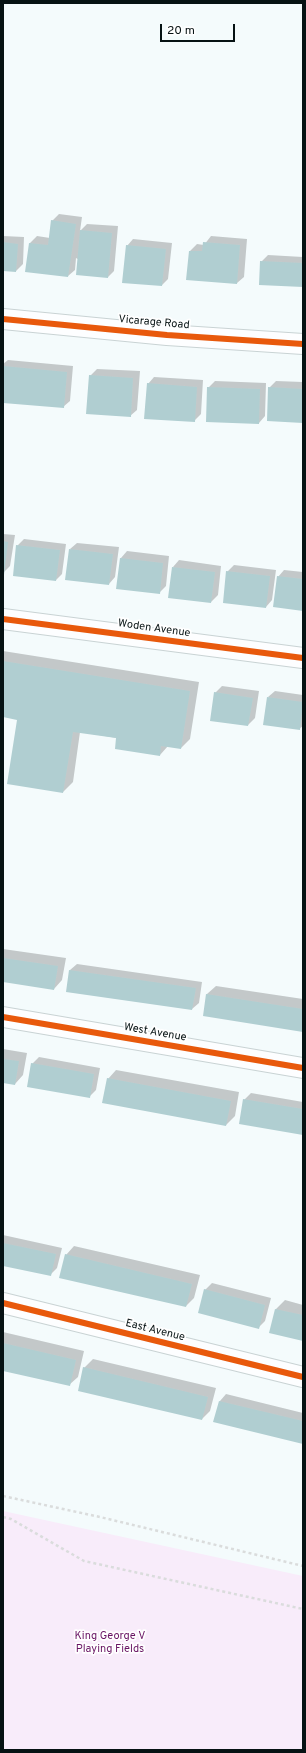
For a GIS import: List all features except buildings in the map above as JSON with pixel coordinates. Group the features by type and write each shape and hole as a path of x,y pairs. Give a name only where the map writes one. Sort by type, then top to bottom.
{"street":[{"name":"Vicarage Road","path":"3,319 167,335 303,344"},
{"name":"Woden Avenue","path":"3,619 303,658"},
{"name":"West Avenue","path":"3,1017 303,1068"},
{"name":"East Avenue","path":"3,1303 303,1377"}],"path":[{"path":"3,1496 100,1517 303,1566"},
{"path":"3,1517 84,1561 303,1610"}],"green space":[{"name":"King George V Playing Fields","path":"3,1511 303,1576 303,1750 3,1750"}],"cycle path":[{"path":"3,319 167,335 303,344"},
{"path":"3,619 303,658"},
{"path":"3,1017 303,1068"},
{"path":"3,1303 303,1377"}]}
